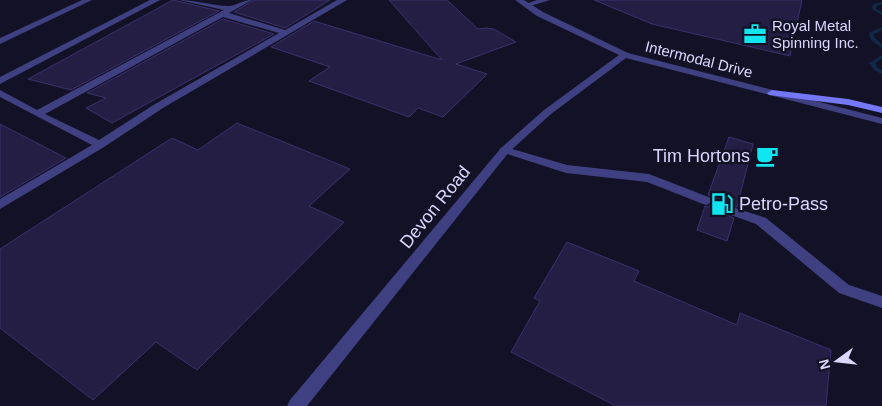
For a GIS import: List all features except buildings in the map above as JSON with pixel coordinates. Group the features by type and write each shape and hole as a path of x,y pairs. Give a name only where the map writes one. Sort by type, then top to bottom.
{"main road":[{"path":"772,93 848,102 882,110"}],"street":[{"path":"0,41 88,0"},
{"path":"0,81 156,0"},
{"path":"183,0 227,12 286,33"},
{"path":"37,114 248,0"},
{"path":"0,205 100,145 160,106 343,0"},
{"name":"Intermodal Drive","path":"518,0 569,29 625,55 882,121"},
{"path":"527,5 546,0"},
{"name":"Devon Road","path":"296,406 505,150 558,103 625,55"},
{"path":"0,93 37,114 100,145"},
{"path":"505,150 566,169 648,178 707,200"},
{"path":"736,212 761,222 844,289 882,302"}],"waterway":[{"path":"882,3 875,5 874,9 882,14"},
{"path":"882,28 871,33 873,39 882,47"},
{"path":"882,57 872,63 876,69 882,72"}],"place":[{"name":"Royal Metal Spinning Inc.","path":"755,34"},
{"name":"Tim Hortons","path":"767,156"},
{"name":"Petro-Pass","path":"722,204"}]}
